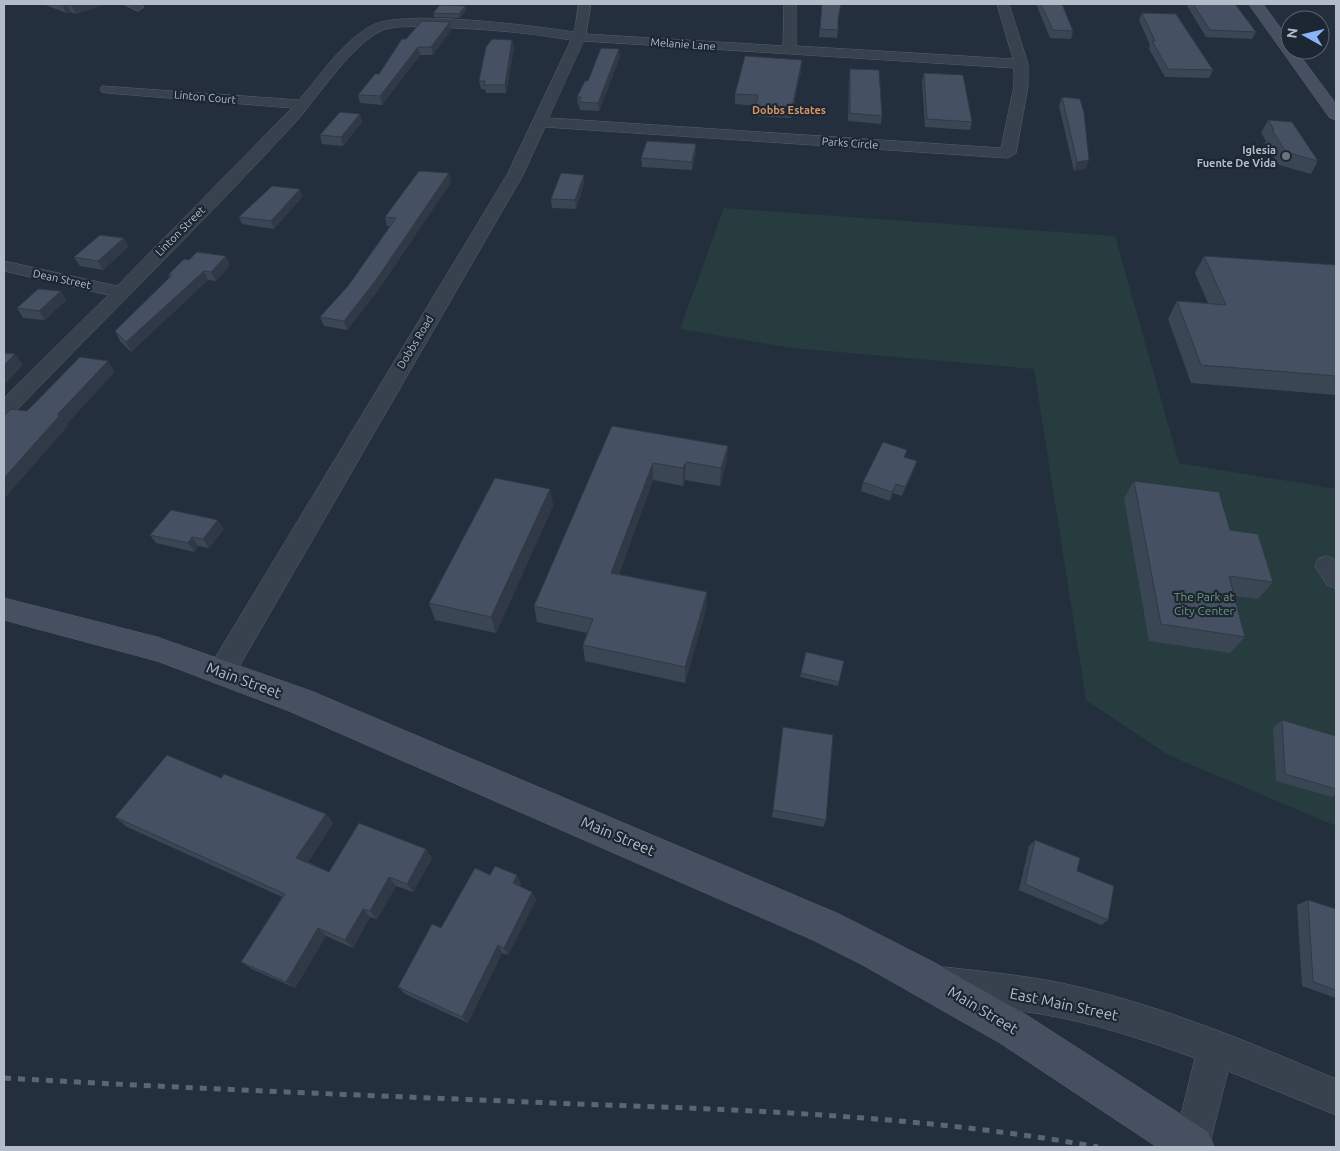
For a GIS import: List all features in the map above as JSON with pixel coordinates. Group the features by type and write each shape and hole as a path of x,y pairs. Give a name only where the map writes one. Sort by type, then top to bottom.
{"main road":[{"path":"1256,4 1336,115"},
{"name":"Main Street","path":"4,609 157,649 222,671 300,701 826,927 937,983 1056,1054 1192,1146"}],"street":[{"name":"Dobbs Road","path":"222,671 499,203 540,122 578,37 585,4"},
{"path":"789,51 790,4"},
{"name":"Parks Circle","path":"540,122 1008,153 1021,86 1021,64 1003,4"},
{"name":"Melanie Lane","path":"352,47 380,26 400,23 547,31 578,37 789,51 1021,64"},
{"name":"Linton Street","path":"4,410 304,106 352,47"},
{"name":"Linton Court","path":"106,89 304,106"},
{"name":"Dean Street","path":"4,266 121,292"},
{"name":"East Main Street","path":"937,983 1034,995 1093,1007 1216,1048 1336,1097"},
{"path":"1192,1146 1216,1048"}],"green space":[{"name":"The Park at City Center","path":"724,208 1115,236 1179,463 1336,489 1336,826 1168,755 1086,700 1034,369 792,348 680,329"}],"building":[{"path":"822,4 841,4 838,30 820,29"},
{"path":"1041,4 1062,4 1073,31 1053,30"},
{"path":"1193,4 1235,4 1256,32 1210,30"},
{"path":"440,5 465,6 459,14 433,13"},
{"path":"1142,13 1176,14 1213,70 1168,69 1152,41 1155,41"},
{"path":"422,21 450,22 431,47 418,47 380,96 358,95 375,74 379,74 402,39 406,39"},
{"path":"492,39 512,40 505,85 484,85 485,81 479,81 486,47"},
{"path":"601,48 619,49 598,103 579,102 581,97 577,97 585,81 588,81"},
{"path":"745,56 802,60 792,108 756,106 758,95 735,94"},
{"path":"850,69 879,70 882,116 850,113"},
{"path":"924,73 963,75 972,122 927,119"},
{"path":"1062,97 1080,99 1084,113 1089,160 1077,162"},
{"path":"340,112 360,114 341,137 320,135"},
{"path":"1268,120 1292,122 1318,161 1286,152"},
{"path":"647,141 696,144 692,162 641,158"},
{"path":"419,171 449,173 376,280 344,321 320,317 348,286 396,218 385,217"},
{"path":"561,173 584,175 575,200 551,199"},
{"path":"272,186 300,189 271,221 239,217"},
{"path":"100,235 124,238 98,261 74,257"},
{"path":"197,252 226,256 211,272 204,271 126,342 115,331 172,275 168,275 184,259 189,260"},
{"path":"1204,256 1336,265 1336,376 1201,365 1177,301 1226,305"},
{"path":"38,289 61,291 39,311 17,308"},
{"path":"4,353 15,354 4,365"},
{"path":"80,357 108,361 57,415 60,415 4,478 4,416 11,409 27,411"},
{"path":"612,426 728,446 721,468 686,462 683,468 653,463 611,573 707,592 685,667 583,645 593,619 534,606"},
{"path":"883,442 907,450 904,457 917,461 905,487 896,484 892,492 863,482"},
{"path":"495,478 550,489 491,617 429,603"},
{"path":"1134,481 1219,492 1230,530 1258,534 1273,582 1229,576 1245,637 1161,624"},
{"path":"171,510 218,520 203,539 192,537 188,543 150,535"},
{"path":"806,652 844,661 839,682 801,673"},
{"path":"1282,720 1336,736 1336,789 1285,774"},
{"path":"783,727 833,735 826,820 773,810"},
{"path":"167,755 221,778 224,774 326,814 296,858 329,872 359,823 426,849 407,884 389,877 370,911 363,909 345,940 318,928 286,982 241,962 285,894 115,817"},
{"path":"1035,840 1080,858 1077,871 1114,886 1108,920 1025,884"},
{"path":"495,866 517,875 513,883 532,892 504,948 498,945 462,1017 398,987 432,924 441,928 475,868 490,875"},
{"path":"1308,900 1336,909 1336,990 1313,982"}],"railway":[{"path":"4,1078 838,1116 968,1128 1098,1147"}],"place":[{"name":"Iglesia Fuente De Vida","path":"1286,156"}],"district":[{"name":"Dobbs Estates","path":"789,110"}]}
